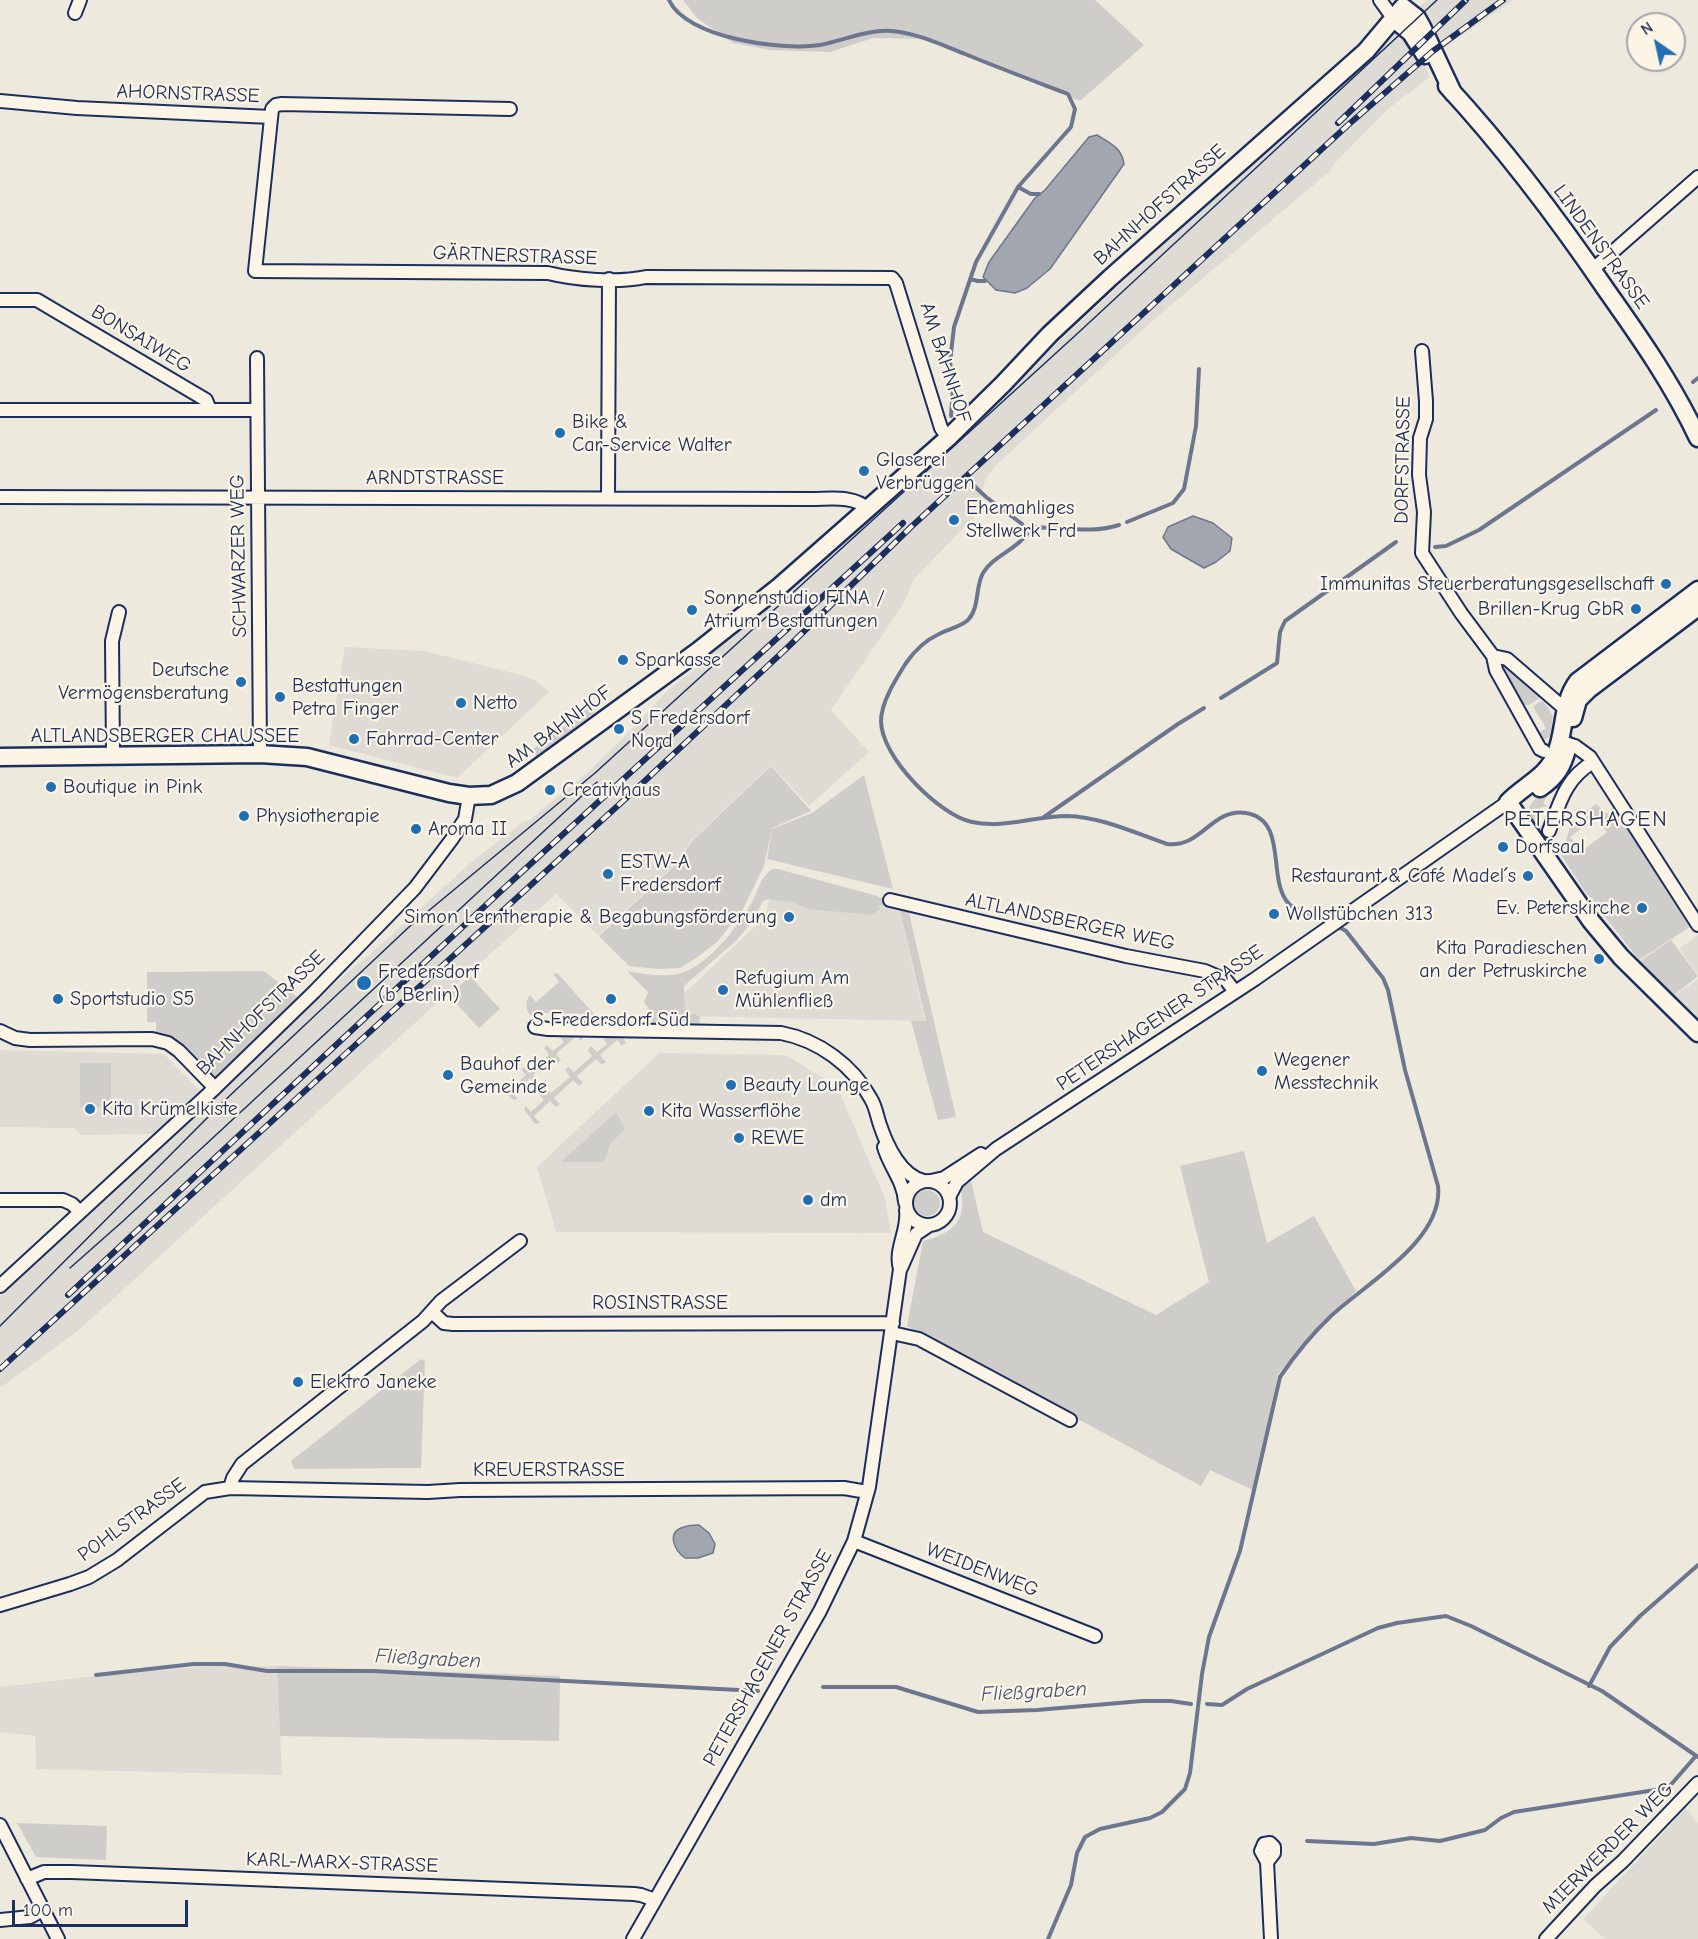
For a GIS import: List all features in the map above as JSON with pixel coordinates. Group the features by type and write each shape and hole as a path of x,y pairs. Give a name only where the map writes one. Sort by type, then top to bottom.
{"main road":[{"name":"LINDENSTRASSE","path":"1397,8 1417,18 1453,93 1521,172 1592,270 1660,366 1698,438"},
{"name":"BAHNHOFSTRASSE","path":"948,438 1050,334 1366,51 1397,8"},
{"name":"AM BAHNHOF","path":"469,796 490,795 518,783 709,643 780,586 948,438"},
{"path":"1698,590 1578,681 1570,692 1570,710 1562,768 1527,796 1508,802 1597,928 1622,957 1698,1033"},
{"path":"1570,710 1589,689 1698,607"},
{"name":"ALTLANDSBERGER CHAUSSEE","path":"0,757 260,754 307,758 448,793 469,796"}],"street":[{"path":"75,13 80,0"},
{"path":"1380,0 1397,8"},
{"name":"AHORNSTRASSE","path":"0,101 77,108 271,117 272,109 282,104 510,109"},
{"name":"GÄRTNERSTRASSE","path":"271,117 255,271 548,273 566,278 609,279 646,277 892,278"},
{"path":"1592,270 1698,177"},
{"name":"AM BAHNHOF","path":"892,278 896,283 917,347 941,428 948,438"},
{"path":"608,498 609,279"},
{"name":"BONSAIWEG","path":"0,300 37,300 206,400 210,410"},
{"name":"DORFSTRASSE","path":"1422,351 1426,401 1426,419 1420,438 1419,475 1424,512 1422,553 1493,656 1496,670 1540,749 1544,751"},
{"name":"SCHWARZER WEG","path":"257,358 260,754"},
{"path":"0,410 257,410"},
{"name":"ARNDTSTRASSE","path":"0,497 852,500 863,504 868,509"},
{"path":"114,755 112,641 119,612"},
{"name":"DORFSTRASSE","path":"1493,656 1507,659 1570,710"},
{"path":"1564,743 1582,750 1593,762 1698,925"},
{"path":"1549,831 1569,783 1581,770 1593,762"},
{"name":"BAHNHOFSTRASSE","path":"0,1286 214,1088 314,992 415,888 465,819 469,796"},
{"name":"PETERSHAGENER STRASSE","path":"900,1269 904,1265 916,1234 945,1217 950,1205 949,1197 957,1182 996,1149 1235,992 1508,802"},
{"name":"ALTLANDSBERGER WEG","path":"890,900 1110,953 1205,970 1227,981 1235,992"},
{"path":"535,1027 781,1033 798,1036 833,1056 858,1078 873,1102 888,1161 902,1184 906,1206 916,1222 928,1226"},
{"path":"0,1031 15,1038 30,1040 152,1039 168,1043 179,1050 214,1088"},
{"path":"880,1125 888,1145 904,1168 913,1177 943,1187 949,1197"},
{"name":"PETERSHAGENER STRASSE","path":"633,1939 820,1611 854,1541 867,1492 900,1269 898,1262 908,1219 906,1206 912,1187 944,1178 974,1157 996,1149"},
{"path":"0,1200 63,1200 72,1204 80,1212"},
{"path":"230,1488 242,1464 416,1326 441,1301 520,1240"},
{"name":"ROSINSTRASSE","path":"432,1312 444,1323 453,1324 892,1328 919,1339 1070,1420"},
{"name":"KREUERSTRASSE","path":"230,1488 417,1492 844,1488 867,1492"},
{"name":"POHLSTRASSE","path":"0,1605 89,1576 117,1560 205,1492 230,1488"},
{"name":"WEIDENWEG","path":"854,1541 1095,1636"},
{"name":"MIERWERDER WEG","path":"1546,1939 1594,1886 1609,1876 1696,1791"},
{"path":"0,1825 58,1939"},
{"path":"1267,1862 1271,1939"},
{"name":"KARL-MARX-STRASSE","path":"27,1879 44,1872 72,1872 642,1895 655,1900"},
{"path":"0,1920 30,1917 44,1910"}],"shaded area":[{"path":"683,0 1095,0 1144,45 1080,101 926,39 873,38 830,52 770,50 733,43 697,18"},
{"path":"1427,0 1514,0 1424,64 1430,77 1388,109 1335,163 1330,171 1151,322 994,467 986,478 974,517 914,579 904,603 831,710 869,752 809,806 771,765 690,842 679,861 598,935 556,894 79,1330 0,1388 0,1296 327,990 382,944 469,864 524,821 528,821 587,773 668,690 713,655 709,649 882,506"},
{"path":"1097,135 1118,150 1124,164 1050,269 1027,288 1015,293 996,290 983,277 989,262 1035,198 1045,190 1089,137"},
{"path":"1193,516 1213,523 1232,538 1230,551 1204,568 1171,549 1163,537 1168,527"},
{"path":"345,647 424,651 525,676 535,680 549,692 457,778 329,745"},
{"path":"1508,666 1543,696 1529,705 1521,705 1503,672 1503,669"},
{"path":"1539,702 1544,702 1553,716 1550,736 1542,742 1537,734 1546,728 1533,707"},
{"path":"589,706 594,713 536,756 533,749 571,721 584,715 583,707"},
{"path":"771,766 811,811 772,828 764,866 743,909 718,941 680,968 658,969 629,966 599,936 680,861 691,842"},
{"path":"864,775 893,889 767,859 772,829 812,813"},
{"path":"1559,778 1564,783 1561,791 1553,787 1543,803 1548,807 1541,807 1538,814 1541,816 1538,824 1546,827 1543,833 1546,838 1543,845 1530,822 1528,813 1533,801"},
{"path":"1596,804 1607,814 1614,806 1618,809 1690,927 1639,960 1584,890 1561,855 1571,825 1579,825 1582,828 1570,837 1582,851 1607,832 1595,817 1587,824 1583,819 1585,812"},
{"path":"773,869 877,896 909,913 956,1117 938,1120 911,1021 926,1021 900,910 878,905 880,909 872,915 808,909 792,902 767,899 762,902 755,918 737,940 684,986 685,1014 700,1016 699,1025 653,1024 651,1012 644,1002 648,992 627,971 672,975 689,970 700,963 722,944 747,910 763,879"},
{"path":"773,882 900,910 925,1021 688,1016 675,1002 765,917"},
{"path":"1698,935 1698,974 1679,949"},
{"path":"1671,940 1698,976 1674,995 1640,961"},
{"path":"264,971 301,1000 216,1080 165,1037 156,1034 156,1022 147,1022 147,972"},
{"path":"557,973 603,1024 592,1024 591,1014 543,1013 543,1023 531,1016 527,1008 530,995 536,1002 559,982 553,974"},
{"path":"470,976 500,1009 479,1028 449,996"},
{"path":"1698,979 1698,1019 1674,996"},
{"path":"558,1035 581,1035 583,1039 581,1041 576,1036 556,1054 561,1060 558,1063 552,1058 533,1075 538,1081 535,1084 530,1078 513,1094 518,1099 513,1100 503,1090 504,1085 510,1090 526,1075 521,1069 524,1067 530,1073 549,1055 544,1048 547,1045 553,1051 564,1042"},
{"path":"606,1037 623,1038 626,1043 622,1046 617,1040 600,1055 606,1062 602,1065 596,1059 577,1076 583,1083 579,1086 573,1080 554,1098 560,1104 556,1107 550,1101 534,1116 540,1123 535,1124 524,1109 526,1106 531,1112 544,1100 539,1094 545,1088 551,1093 570,1077 565,1070 568,1067 574,1072 592,1056 588,1050 591,1046 597,1052 607,1044 603,1039"},
{"name":"Kita Krümelkiste","path":"0,1050 164,1054 200,1091 154,1134 81,1135 74,1128 0,1127"},
{"path":"659,1053 785,1055 837,1086 885,1198 891,1233 556,1232 537,1167"},
{"path":"80,1063 111,1063 111,1107 80,1107"},
{"path":"616,1112 625,1129 610,1144 604,1162 561,1162"},
{"path":"1244,1151 1267,1243 1314,1216 1356,1291 1278,1374 1253,1490 1210,1470 1201,1486 907,1326 923,1241 943,1234 958,1221 962,1208 962,1188 971,1181 983,1232 1156,1315 1209,1282 1180,1166"},
{"path":"927,1190 936,1194 940,1203 936,1212 927,1216 918,1212 914,1203 918,1194"},
{"path":"421,1359 425,1361 421,1468 294,1469 291,1461"},
{"path":"699,1525 709,1533 715,1544 713,1553 698,1558 685,1558 675,1546 675,1533 686,1526"},
{"path":"215,1666 277,1666 282,1775 36,1769 35,1736 0,1732 0,1687 112,1674"},
{"path":"277,1666 560,1676 559,1741 280,1736"},
{"path":"1686,1808 1698,1824 1698,1939 1605,1939 1583,1919"},
{"path":"17,1823 107,1826 106,1860 36,1857"}],"waterway":[{"path":"669,0 679,13 694,24 714,33 737,39 783,46 803,46 820,45 874,32 901,32 929,40 1068,94 1075,109 1071,127 1018,187 976,262 954,327 950,362 953,387 951,416"},
{"path":"1018,187 1031,194 1039,194"},
{"path":"970,279 985,281"},
{"path":"1127,522 1173,503 1184,489 1196,426 1199,369"},
{"path":"1693,382 1698,378"},
{"path":"1435,547 1446,546 1479,530 1656,410"},
{"path":"971,483 1022,524 1027,534 987,567 979,584 972,615 968,620 920,646 894,683 886,699 881,721 884,735 901,767 914,782 944,808 959,817 984,824 1067,816 1080,817 1118,826 1167,844 1179,844 1198,835 1224,816 1246,813 1259,818 1268,827 1282,893 1289,904 1331,922"},
{"path":"1025,528 1084,530 1119,525"},
{"path":"1221,698 1277,663 1280,632 1285,621 1396,542"},
{"path":"1044,817 1204,708"},
{"path":"1048,1939 1071,1885 1077,1853 1085,1837 1100,1829 1150,1818 1162,1812 1185,1789 1190,1773 1202,1674 1209,1637 1240,1551 1280,1377 1324,1323 1400,1259 1416,1242 1429,1225 1437,1206 1438,1186 1405,1070 1388,990 1383,978 1346,931 1337,926"},
{"path":"1589,1686 1610,1647 1640,1616 1698,1565"},
{"path":"1207,1704 1222,1705 1247,1689 1378,1628 1446,1616 1471,1626 1602,1691 1698,1757"},
{"name":"Fließgraben","path":"96,1675 194,1664 225,1664 267,1671 373,1671 758,1691"},
{"name":"Fließgraben","path":"823,1687 896,1687 978,1712 1037,1710 1142,1701 1191,1704"},
{"path":"1307,1841 1374,1844 1411,1838 1440,1841 1485,1830 1514,1812 1668,1788 1695,1757"}],"tram line":[{"path":"0,1326 223,1102 409,927 595,773 1078,333 1437,0"},
{"path":"70,1268 597,782"}],"railway":[{"path":"1338,123 1466,0"},
{"path":"0,1369 634,791 788,647 911,527 1348,125 1433,51 1503,0"},
{"path":"68,1295 500,892 903,523"}],"place":[{"name":"Bike & Car-Service Walter","path":"560,433"},
{"name":"Glaserei Verbrüggen","path":"864,471"},
{"name":"Ehemahliges Stellwerk Frd","path":"954,520"},
{"name":"Immunitas Steuerberatungsgesellschaft","path":"1666,584"},
{"name":"Brillen-Krug GbR","path":"1636,609"},
{"name":"Sonnenstudio FINA / Atrium Bestattungen","path":"692,610"},
{"name":"Sparkasse","path":"623,660"},
{"name":"Deutsche Vermögensberatung","path":"241,682"},
{"name":"Bestattungen Petra Finger","path":"280,697"},
{"name":"Netto","path":"461,703"},
{"name":"S Fredersdorf Nord","path":"619,729"},
{"name":"Fahrrad-Center","path":"354,739"},
{"name":"Boutique in Pink","path":"51,787"},
{"name":"Creativhaus","path":"550,790"},
{"name":"Physiotherapie","path":"244,816"},
{"name":"Aroma II","path":"416,829"},
{"name":"Dorfsaal","path":"1503,847"},
{"name":"ESTW-A Fredersdorf","path":"608,874"},
{"name":"Restaurant & Café Madel´s","path":"1528,876"},
{"name":"Ev. Peterskirche","path":"1642,908"},
{"name":"Wollstübchen 313","path":"1274,914"},
{"name":"Simon Lerntherapie & Begabungsförderung","path":"789,917"},
{"name":"Kita Paradieschen an der Petruskirche","path":"1599,959"},
{"name":"Fredersdorf (b Berlin)","path":"364,983"},
{"name":"Refugium Am Mühlenfließ","path":"723,990"},
{"name":"Sportstudio S5","path":"58,999"},
{"name":"S Fredersdorf Süd","path":"611,999"},
{"name":"Wegener Messtechnik","path":"1262,1071"},
{"name":"Bauhof der Gemeinde","path":"448,1075"},
{"name":"Beauty Lounge","path":"731,1085"},
{"name":"Kita Krümelkiste","path":"90,1109"},
{"name":"Kita Wasserflöhe","path":"649,1111"},
{"name":"REWE","path":"739,1138"},
{"name":"dm","path":"808,1200"},
{"name":"Elektro Janeke","path":"298,1382"}],"district":[{"name":"PETERSHAGEN","path":"1586,820"}]}
